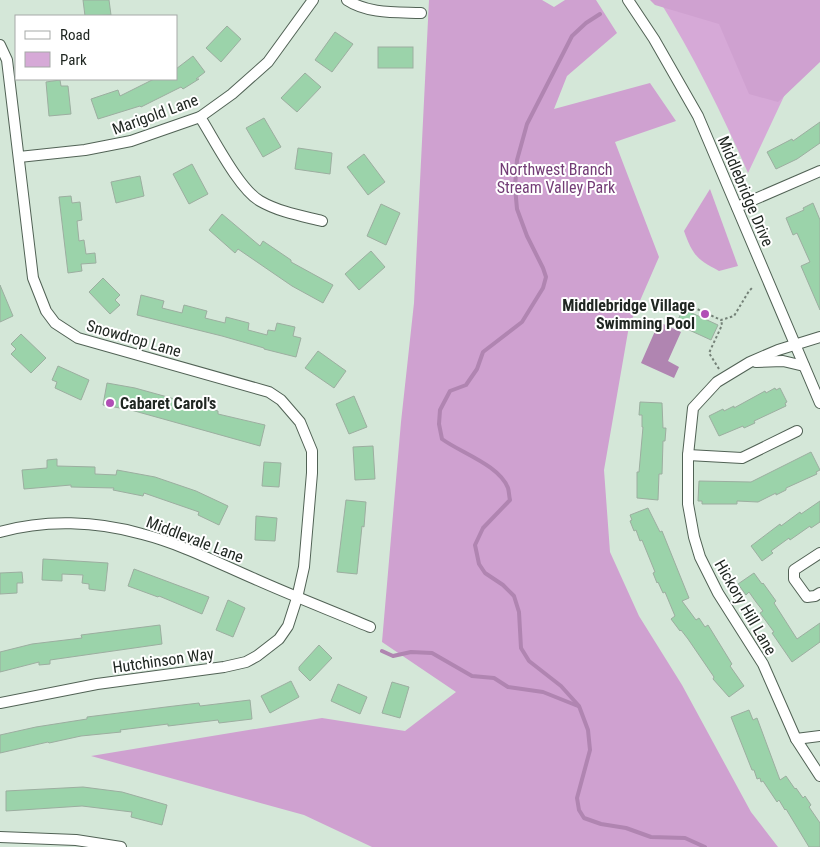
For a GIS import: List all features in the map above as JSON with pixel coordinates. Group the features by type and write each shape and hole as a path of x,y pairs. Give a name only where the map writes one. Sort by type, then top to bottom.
{"street":[{"name":"Marigold Lane","path":"19,157 85,150 131,142 200,117 232,94 268,62 313,0"},
{"path":"347,0 354,5 374,10 421,13"},
{"name":"Middlebridge Drive","path":"628,0 654,39 698,116 820,403"},
{"name":"Snowdrop Lane","path":"0,45 7,60 32,278 46,311 55,322 78,338 268,392 281,400 300,422 312,450 312,473 304,567 297,598"},
{"path":"200,117 246,190 259,201 276,209 322,222"},
{"path":"737,207 820,171"},
{"name":"Hickory Hill Lane","path":"820,337 778,350 750,362 717,382 693,408 688,455 688,504 700,557 718,593 762,664 796,739 820,776"},
{"path":"750,362 783,361 804,366"},
{"path":"688,455 742,458 797,431"},
{"name":"Middlevale Lane","path":"0,532 15,528 49,524 95,524 142,534 178,546 297,598 370,627"},
{"path":"820,553 794,570 794,579 807,598 820,593"},
{"name":"Hutchinson Way","path":"0,703 97,684 224,667 246,662 279,639 288,626 297,598"},
{"path":"796,739 820,736"},
{"path":"0,837 76,840 121,847"}],"path":[{"path":"684,302 721,320 734,316 752,288"},
{"path":"698,316 700,310"},
{"path":"720,371 709,354 722,325 721,320"}],"green space":[{"name":"Northwest Branch Stream Valley Park","path":"429,0 542,0 554,7 565,0 596,0 617,33 567,76 554,109 650,83 676,121 615,142 659,257 629,326 604,470 610,552 639,616 682,685 751,812 778,847 372,847 304,815 91,756 322,718 405,731 456,692 382,642 401,422 414,303"},
{"path":"650,0 820,0 820,62 778,102 749,94 719,24 655,5"},
{"path":"659,0 820,0 786,92 748,173 728,128 684,42"},
{"path":"710,189 738,266 719,271 697,256 690,246 684,231"}],"shaded area":[{"path":"659,322 681,332 668,361 679,367 674,378 641,363"}],"building":[{"path":"83,0 109,0 111,15 85,15"},
{"path":"227,26 241,39 221,62 206,48"},
{"path":"335,32 353,44 332,72 315,60"},
{"path":"378,47 413,47 413,68 378,68"},
{"path":"193,56 205,72 196,79 199,79 183,89 181,87 141,107 98,119 91,99 118,90 120,96 152,80 178,80 178,67"},
{"path":"305,73 321,87 297,112 281,98"},
{"path":"60,80 61,86 68,86 71,114 49,116 46,82"},
{"path":"264,118 281,147 263,157 246,128"},
{"path":"820,122 820,143 797,159 776,169 767,152 792,139 793,141"},
{"path":"298,148 332,153 330,174 295,169"},
{"path":"364,154 385,182 368,195 347,167"},
{"path":"192,164 208,194 189,204 173,174"},
{"path":"140,176 144,196 116,203 111,182"},
{"path":"71,196 72,203 80,202 82,220 77,221 79,241 84,240 86,254 95,253 96,263 81,264 82,271 68,273 59,197"},
{"path":"813,203 820,220 820,310 801,266 810,262 797,233 793,235 786,218 804,210 803,208"},
{"path":"381,204 400,213 386,245 367,236"},
{"path":"222,214 260,246 263,241 291,260 291,262 333,285 323,303 292,286 238,249 235,253 209,230"},
{"path":"371,251 385,267 359,290 345,274"},
{"path":"103,278 120,295 115,300 120,305 110,314 89,292"},
{"path":"0,285 13,316 0,322"},
{"path":"141,295 164,301 162,308 182,313 184,305 207,311 205,318 225,323 226,317 249,323 248,330 267,335 268,330 275,331 277,323 295,327 293,336 301,338 296,357 137,315"},
{"path":"683,309 718,325 711,340 676,324"},
{"path":"21,334 46,358 31,373 11,354 16,349 11,344"},
{"path":"318,351 346,371 334,388 305,368"},
{"path":"58,366 89,380 81,400 55,388 57,382 52,380"},
{"path":"107,383 135,388 218,411 218,414 265,425 260,446 131,410 103,405"},
{"path":"775,388 776,390 780,388 787,402 785,403 786,406 754,421 755,423 744,428 743,426 719,436 709,416 723,409 724,411 734,406 734,408 765,391 766,393"},
{"path":"354,396 367,427 349,434 336,404"},
{"path":"640,402 662,403 663,428 666,428 665,441 663,441 662,474 659,474 658,500 637,498 637,472 639,472 643,427 642,415 639,415"},
{"path":"373,446 375,479 355,480 353,447"},
{"path":"811,452 820,470 816,472 817,474 786,488 786,490 776,495 776,493 758,502 737,501 737,504 702,504 702,501 698,501 699,481 751,482"},
{"path":"57,459 57,466 95,467 95,474 116,475 117,470 155,477 196,491 228,506 219,525 198,515 199,512 144,493 143,496 113,490 114,488 71,487 71,485 24,489 22,470 47,468 47,460"},
{"path":"264,462 281,463 279,487 262,486"},
{"path":"346,500 366,502 357,574 337,572"},
{"path":"820,501 820,522 811,528 810,526 790,540 789,538 771,551 773,553 762,561 751,546 780,524 781,526 800,512 801,514"},
{"path":"648,508 660,532 662,531 689,598 682,601 696,620 699,618 705,627 708,625 732,664 730,666 744,686 729,697 713,679 714,677 688,639 671,619 675,616 665,592 663,593 657,583 653,573 655,572 642,540 640,541 630,521 632,520 630,515"},
{"path":"256,516 277,518 275,541 255,540"},
{"path":"43,559 108,563 105,591 89,589 89,584 82,583 83,575 62,574 62,581 42,580"},
{"path":"134,569 209,597 202,614 159,596 128,586"},
{"path":"22,572 23,583 17,583 17,593 0,594 0,573"},
{"path":"754,573 776,601 774,603 797,639 820,623 820,642 792,662 760,613 763,611 749,592 746,595 738,584"},
{"path":"228,600 245,608 233,637 216,630"},
{"path":"160,625 162,644 50,660 50,664 39,665 39,662 0,672 0,652 32,644 82,638 81,635"},
{"path":"319,645 332,658 310,681 299,670 299,667"},
{"path":"291,681 299,697 270,713 261,696"},
{"path":"392,682 409,687 400,718 382,713"},
{"path":"338,684 367,697 360,714 331,701"},
{"path":"250,700 252,719 219,723 218,720 168,726 168,724 120,730 121,732 81,736 0,753 0,735 36,727 87,719 87,717 166,707 199,703 200,706"},
{"path":"749,710 753,720 757,718 780,780 786,776 795,789 803,798 805,796 811,805 809,807 820,823 820,847 809,847 786,809 779,800 777,802 763,781 761,782 760,778 757,779 754,770 752,770 731,717"},
{"path":"83,787 122,792 167,805 162,825 131,817 132,812 82,806 6,811 6,791"}],"waterway":[{"path":"600,14 586,23 572,36 527,124 517,160 515,187 517,209 546,277 543,288 522,322 483,352 477,369 466,385 450,391 440,410 439,424 442,439 488,466 497,473 508,488 510,500 483,528 475,545 479,564 485,573 503,585 514,596 519,612 521,648 529,661 561,686 579,706 588,730 590,750 577,798 579,810 584,818 601,824 626,828 651,837 685,838 705,847"},
{"path":"382,651 393,656 411,652 432,653 472,676 494,678 508,687 543,692 578,706"}],"place":[{"name":"Middlebridge Village Swimming Pool","path":"705,314"},
{"name":"Cabaret Carol's","path":"110,403"}]}
